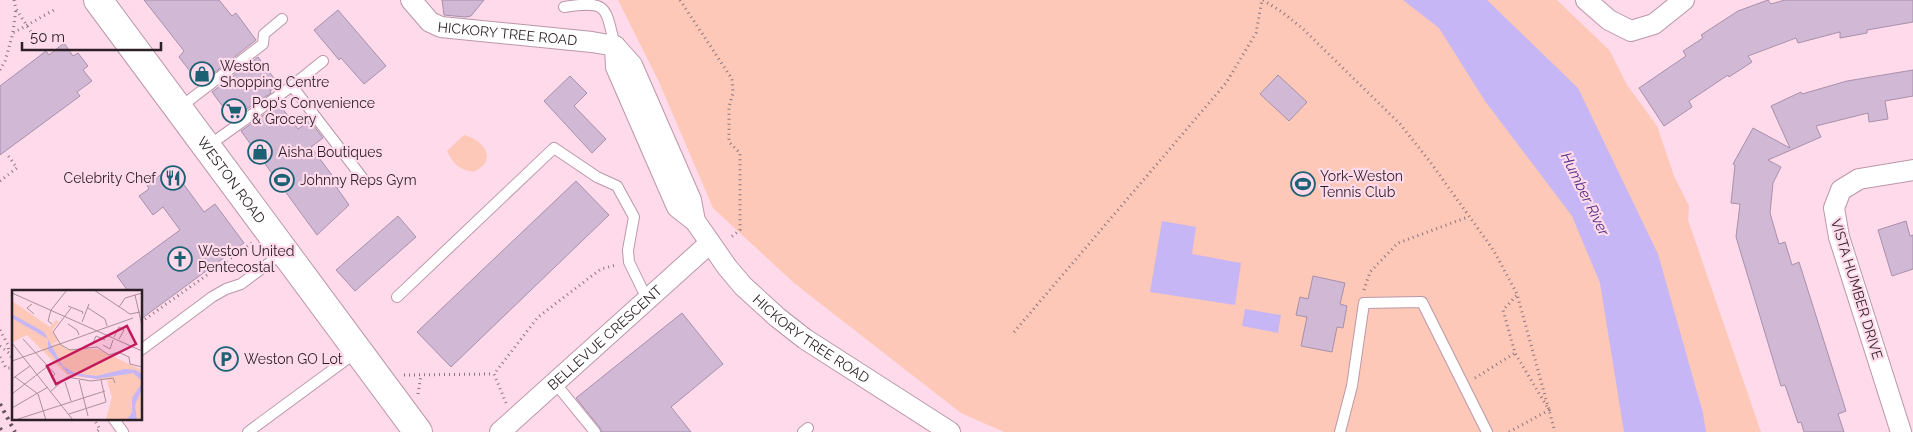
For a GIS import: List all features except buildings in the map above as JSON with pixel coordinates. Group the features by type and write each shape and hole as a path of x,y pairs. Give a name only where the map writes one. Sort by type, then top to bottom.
{"main road":[{"name":"WESTON ROAD","path":"98,0 418,432"}],"street":[{"name":"HICKORY TREE ROAD","path":"411,0 430,22 441,27 615,46 632,65 691,200 695,221 727,267 743,286 805,339 950,432"},
{"path":"1586,0 1608,20 1631,31 1654,24 1684,0"},
{"name":"VISTA HUMBER DRIVE","path":"1905,429 1840,237 1834,208 1841,190 1859,178 1913,170"},
{"name":"BELLEVUE CRESCENT","path":"507,426 710,243"}],"lane":[{"path":"564,7 588,3 602,8 606,14 615,46"},
{"path":"179,108 263,44 264,34 282,19"},
{"path":"208,147 323,61"},
{"path":"292,86 364,180"},
{"path":"397,297 554,148 597,177 618,186 634,217 628,250 629,262 647,300"},
{"path":"142,349 212,297 226,289 241,284 284,251"},
{"path":"1340,432 1352,386 1364,303 1422,302 1487,432"},
{"path":"248,432 358,350"},
{"path":"554,383 595,432"},
{"path":"114,420 123,432"}],"path":[{"path":"0,70 5,61 13,33 16,9 14,0"},
{"path":"680,0 732,79 733,93 729,107 729,142 740,153 740,230 730,238"},
{"path":"1014,332 1226,83 1256,33 1262,0 1282,12 1302,28 1400,124 1431,163 1494,251 1517,294 1555,432"},
{"path":"16,9 37,40"},
{"path":"13,33 54,10"},
{"path":"0,181 17,168 7,154"},
{"path":"1364,303 1364,287 1370,272 1398,244 1468,217"},
{"path":"142,321 268,230"},
{"path":"494,374 538,316 601,269 629,262"},
{"path":"1517,294 1503,310 1515,353 1549,410"},
{"path":"0,330 8,345 12,358"},
{"path":"0,346 9,353"},
{"path":"1464,384 1515,353"},
{"path":"0,356 6,368 12,368"},
{"path":"404,375 494,374"},
{"path":"494,374 507,426"},
{"path":"418,394 421,376"},
{"path":"1508,432 1549,410"},
{"path":"94,420 100,429 96,432"}],"shaded area":[{"path":"618,0 1557,0 1610,51 1627,85 1657,126 1674,176 1689,206 1688,220 1761,432 1004,432 961,413 794,283 713,208 659,82"},
{"path":"464,135 481,144 486,152 485,163 474,172 457,166 447,151"}],"water":[{"name":"Humber River","path":"1403,0 1487,0 1578,88 1658,254 1703,413 1706,432 1624,432 1600,283 1572,216 1485,101 1439,28"},
{"path":"1162,221 1196,227 1192,254 1241,263 1235,305 1150,292"},
{"path":"1245,309 1281,315 1278,333 1242,326"}],"railway":[{"path":"0,404 15,432"},
{"path":"0,428 2,432"}],"place":[{"name":"Weston Shopping Centre","path":"202,74"},
{"name":"Pop's Convenience & Grocery","path":"234,111"},
{"name":"Aisha Boutiques","path":"260,152"},
{"name":"Celebrity Chef","path":"173,178"},
{"name":"Johnny Reps Gym","path":"282,180"},
{"name":"York-Weston Tennis Club","path":"1303,184"},
{"name":"Weston United Pentecostal","path":"180,259"},
{"name":"Weston GO Lot","path":"226,359"}]}
